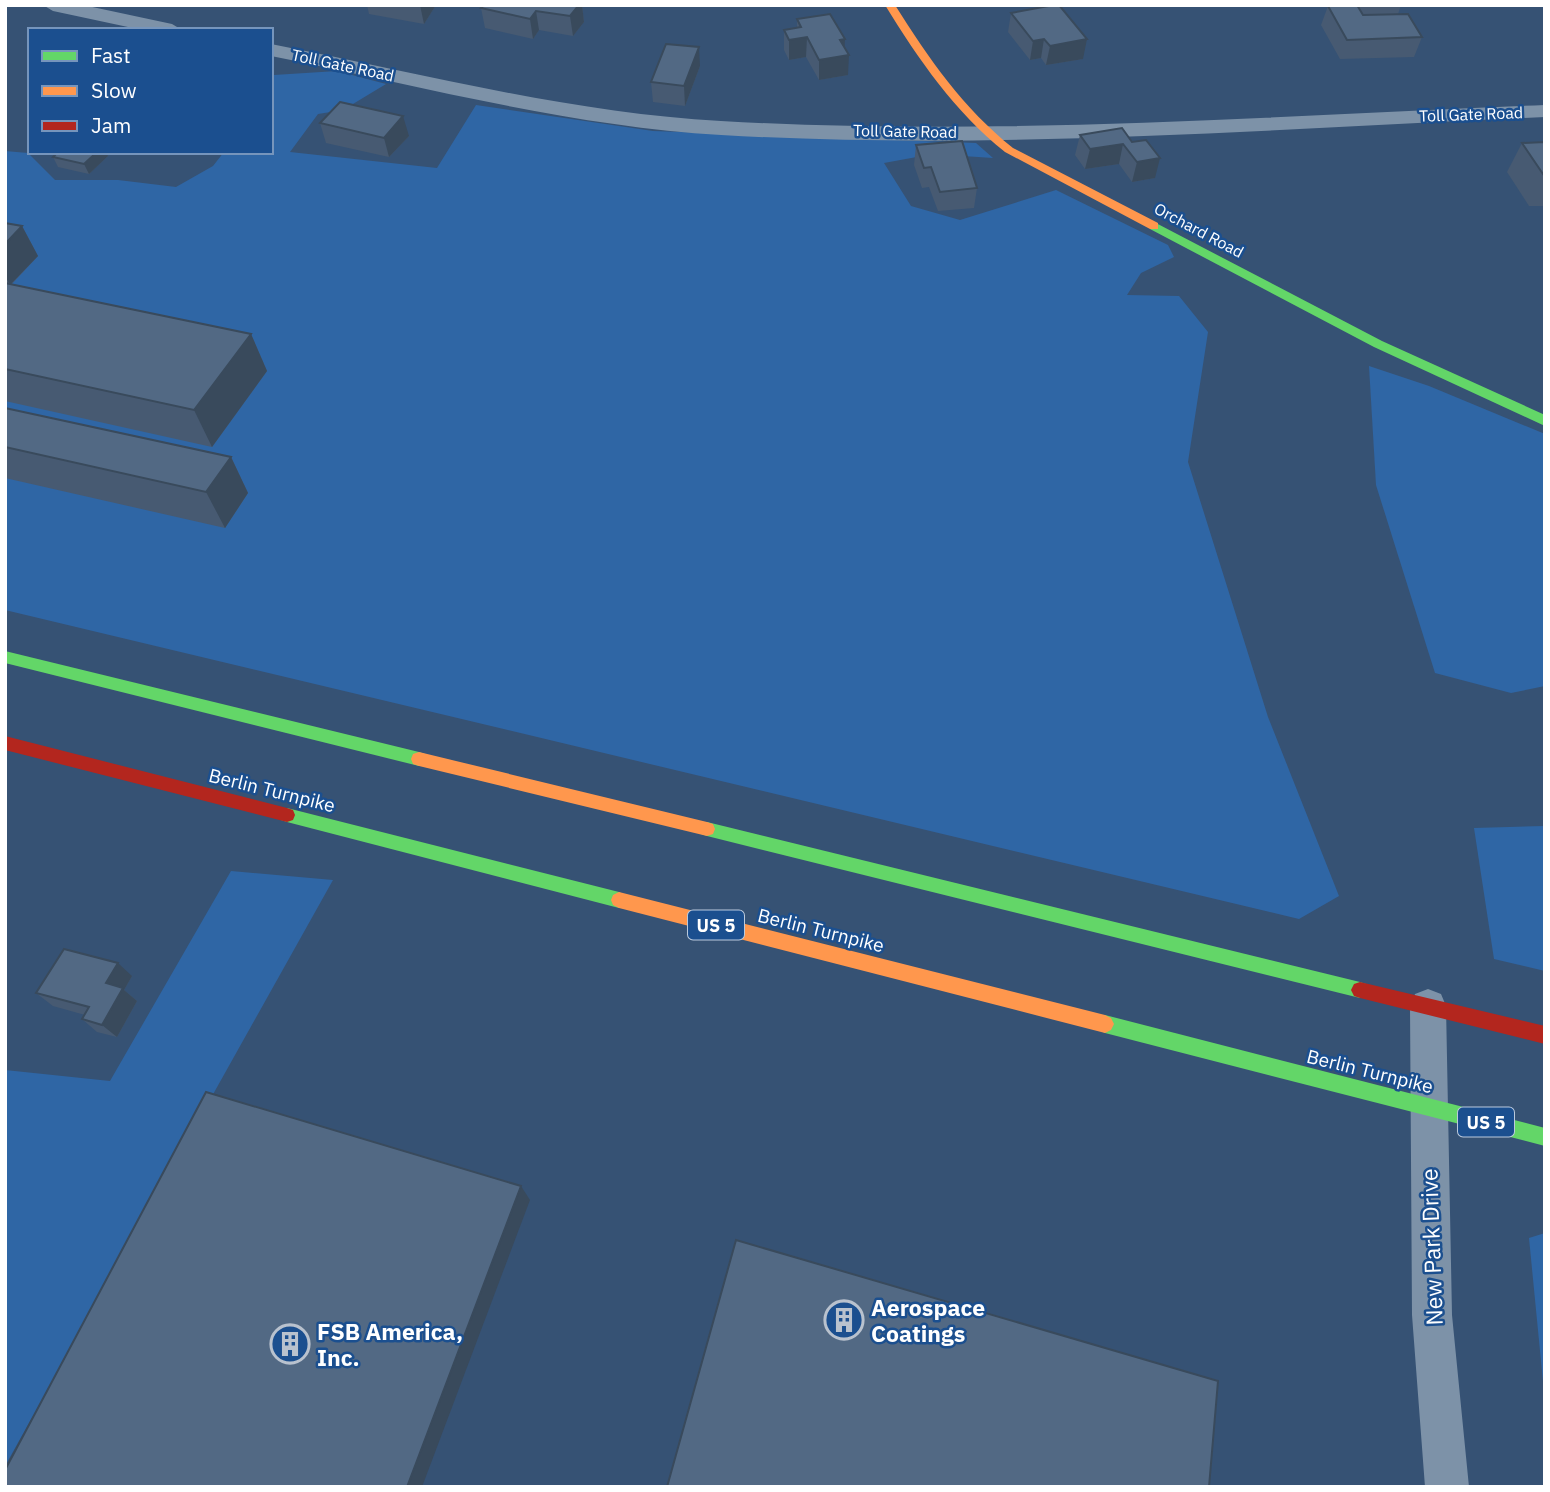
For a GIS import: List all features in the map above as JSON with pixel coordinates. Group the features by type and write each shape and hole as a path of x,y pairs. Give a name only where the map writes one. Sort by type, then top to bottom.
{"main road":[{"name":"Orchard Road","path":"890,5 949,96 986,134 1034,164 1378,344 1545,421"},
{"path":"5,657 1545,1035"},
{"name":"Berlin Turnpike","path":"5,743 1545,1137"}],"street":[{"path":"52,5 162,28"},
{"name":"Toll Gate Road","path":"273,50 542,105 666,125 986,134 1545,111"},
{"name":"New Park Drive","path":"1428,1006 1427,1107 1432,1315 1447,1487"}],"shaded area":[{"path":"337,71 386,84 343,110 318,114 290,152 437,168 476,105 653,131 976,143 993,158 933,154 884,163 911,206 960,220 1056,190 1168,245 1174,257 1141,273 1127,295 1179,296 1208,332 1188,462 1268,717 1339,896 1299,919 5,610 5,151 28,153 55,180 118,180 176,187 213,166 222,154 273,154 274,75"},
{"path":"1369,366 1429,386 1545,434 1545,686 1511,693 1435,673 1376,485"},
{"path":"1545,826 1545,971 1494,959 1474,828"},
{"path":"231,871 333,880 5,1466 5,1070 110,1081"},
{"path":"1545,1233 1545,1402 1529,1238"}],"building":[{"path":"484,5 579,5 570,16 536,11 530,19 481,8"},
{"path":"1059,5 1087,39 1050,46 1044,39 1033,41 1011,13"},
{"path":"1357,5 1363,15 1408,14 1422,37 1347,40 1328,6"},
{"path":"830,14 845,39 840,40 849,55 819,60 807,37 789,40 784,30 801,27 797,19"},
{"path":"666,44 699,47 684,86 651,82"},
{"path":"340,102 403,116 384,138 320,123"},
{"path":"1122,128 1132,142 1146,140 1160,158 1137,162 1123,144 1090,149 1080,135"},
{"path":"962,141 977,188 940,192 931,167 924,168 916,145"},
{"path":"1545,142 1545,177 1522,143"},
{"path":"56,154 95,154 84,164 53,157"},
{"path":"5,223 22,226 5,244"},
{"path":"5,283 251,334 194,410 5,369"},
{"path":"5,408 231,457 206,492 5,447"},
{"path":"64,949 118,963 106,983 123,988 102,1025 82,1019 89,1007 36,993"},
{"name":"FSB America, Inc.","path":"206,1092 521,1186 407,1487 5,1487 5,1470"},
{"name":"Aerospace Coatings","path":"736,1240 1218,1381 1209,1487 667,1487"}],"traffic: fast":[{"path":"1154,226 1378,344 1545,421"},
{"path":"5,657 419,759"},
{"path":"287,815 619,900"},
{"path":"707,829 1360,990"},
{"path":"1105,1024 1545,1137"}],"traffic: slow":[{"path":"890,5 942,84 990,135 1009,150 1154,226"},
{"path":"419,759 707,829"},
{"path":"619,900 1105,1024"}],"traffic: jam":[{"path":"5,743 287,815"},
{"path":"1360,990 1545,1035"}],"place":[{"name":"Aerospace Coatings","path":"844,1320"},
{"name":"FSB America, Inc.","path":"290,1344"}]}
